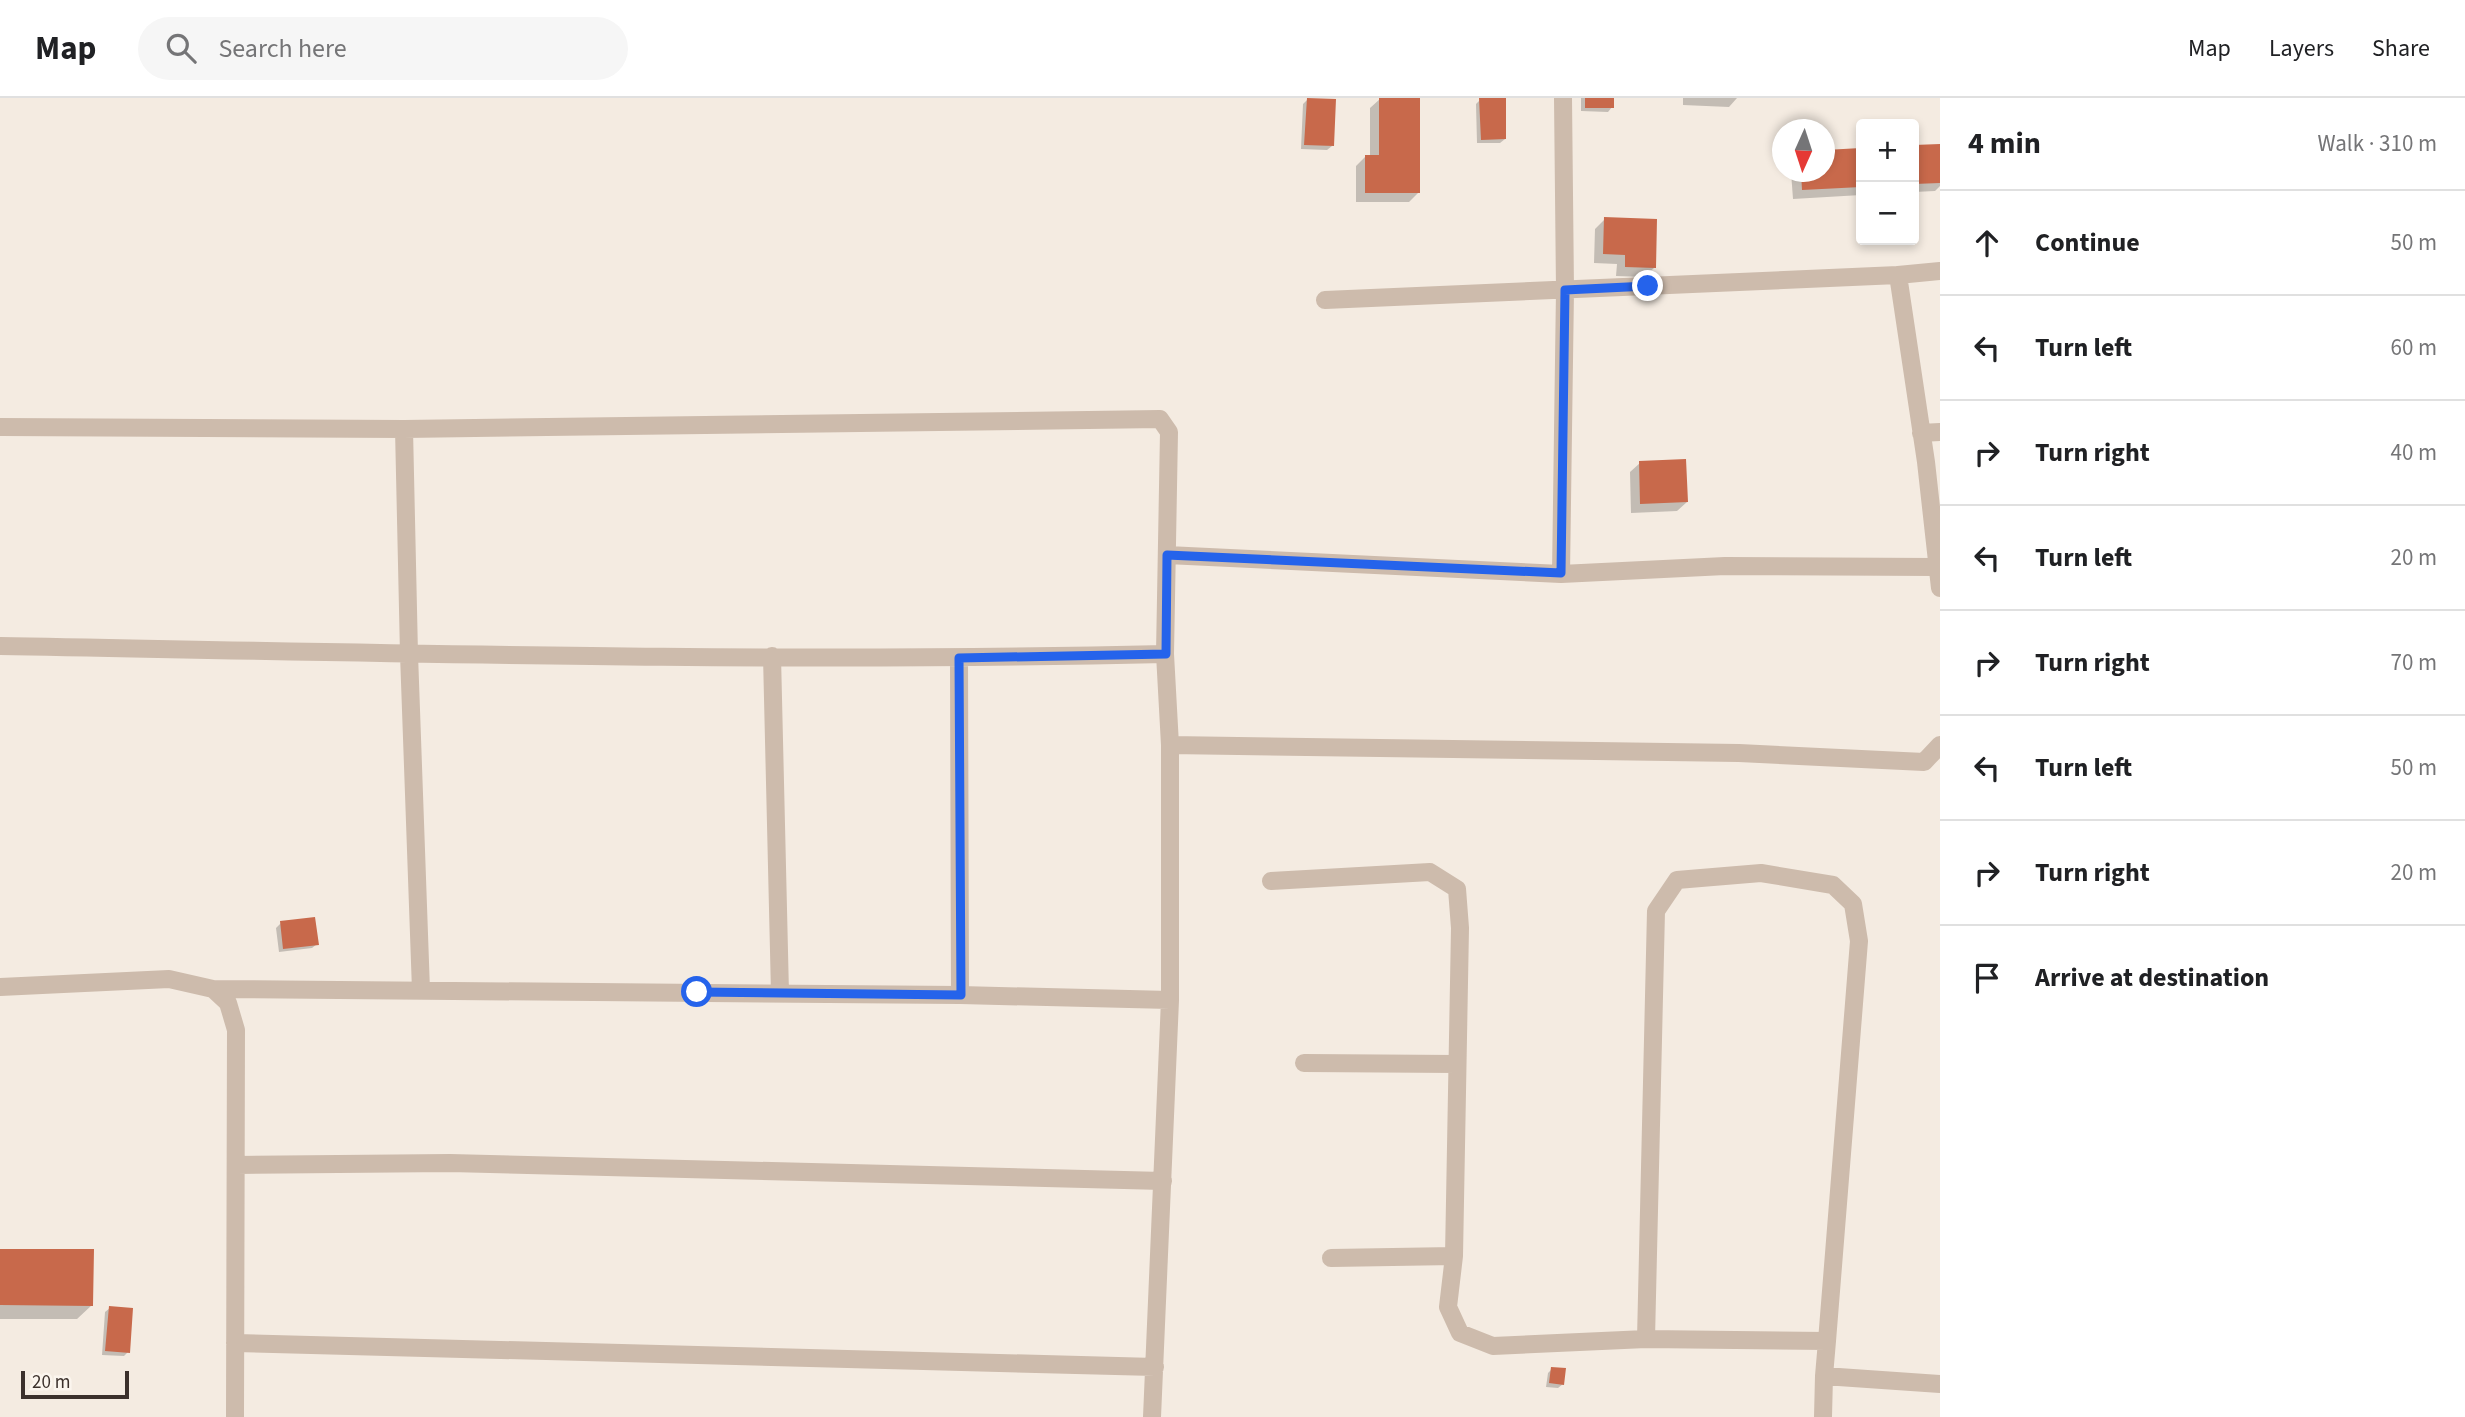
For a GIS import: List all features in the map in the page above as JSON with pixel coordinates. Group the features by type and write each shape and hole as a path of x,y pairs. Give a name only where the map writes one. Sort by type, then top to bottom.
{"street":[{"path":"1561,573 1565,290 1563,98"},
{"path":"1325,300 1940,271"},
{"path":"1898,275 1940,588"},
{"path":"0,427 404,429 1160,419 1169,432 1166,654 1170,746 1170,999 1152,1417"},
{"path":"404,429 421,990"},
{"path":"1921,432 1940,432"},
{"path":"1167,555 1561,573 1724,566 1936,567"},
{"path":"0,646 409,654 959,658 1166,654"},
{"path":"772,656 780,993"},
{"path":"959,658 961,995"},
{"path":"1170,746 1739,753 1924,762 1940,746"},
{"path":"1271,881 1430,872 1457,889 1460,928 1454,1256 1448,1307 1460,1333 1493,1346 1646,1339 1827,1341"},
{"path":"1646,1339 1656,911 1677,880 1761,873 1833,885 1853,904 1859,941 1823,1417"},
{"path":"0,987 169,979 213,989 1170,999"},
{"path":"213,989 228,1003 236,1030 234,1417"},
{"path":"1304,1063 1457,1064"},
{"path":"237,1165 450,1163 1163,1181"},
{"path":"1331,1258 1454,1256"},
{"path":"235,1343 1155,1367"},
{"path":"1824,1377 1940,1384"}],"building":[{"path":"1307,98 1336,99 1334,146 1304,145"},
{"path":"1379,98 1420,98 1420,193 1365,193 1365,155 1379,155"},
{"path":"1479,98 1506,98 1506,139 1481,140"},
{"path":"1585,98 1614,98 1614,108 1585,108"},
{"path":"1940,144 1940,183 1919,184 1919,145"},
{"path":"1856,148 1856,187 1802,190 1802,182 1835,182 1835,149"},
{"path":"1604,217 1657,219 1656,268 1625,267 1625,255 1603,254"},
{"path":"1686,459 1688,502 1640,504 1639,461"},
{"path":"315,917 319,945 283,949 280,921"},
{"path":"0,1249 94,1249 93,1306 0,1305"},
{"path":"109,1306 133,1308 130,1353 105,1351"},
{"path":"1551,1367 1566,1368 1564,1385 1549,1383"}],"route":[{"path":"697,992 961,995 959,658 1166,654 1167,555 1561,573 1565,290 1648,286"}]}
